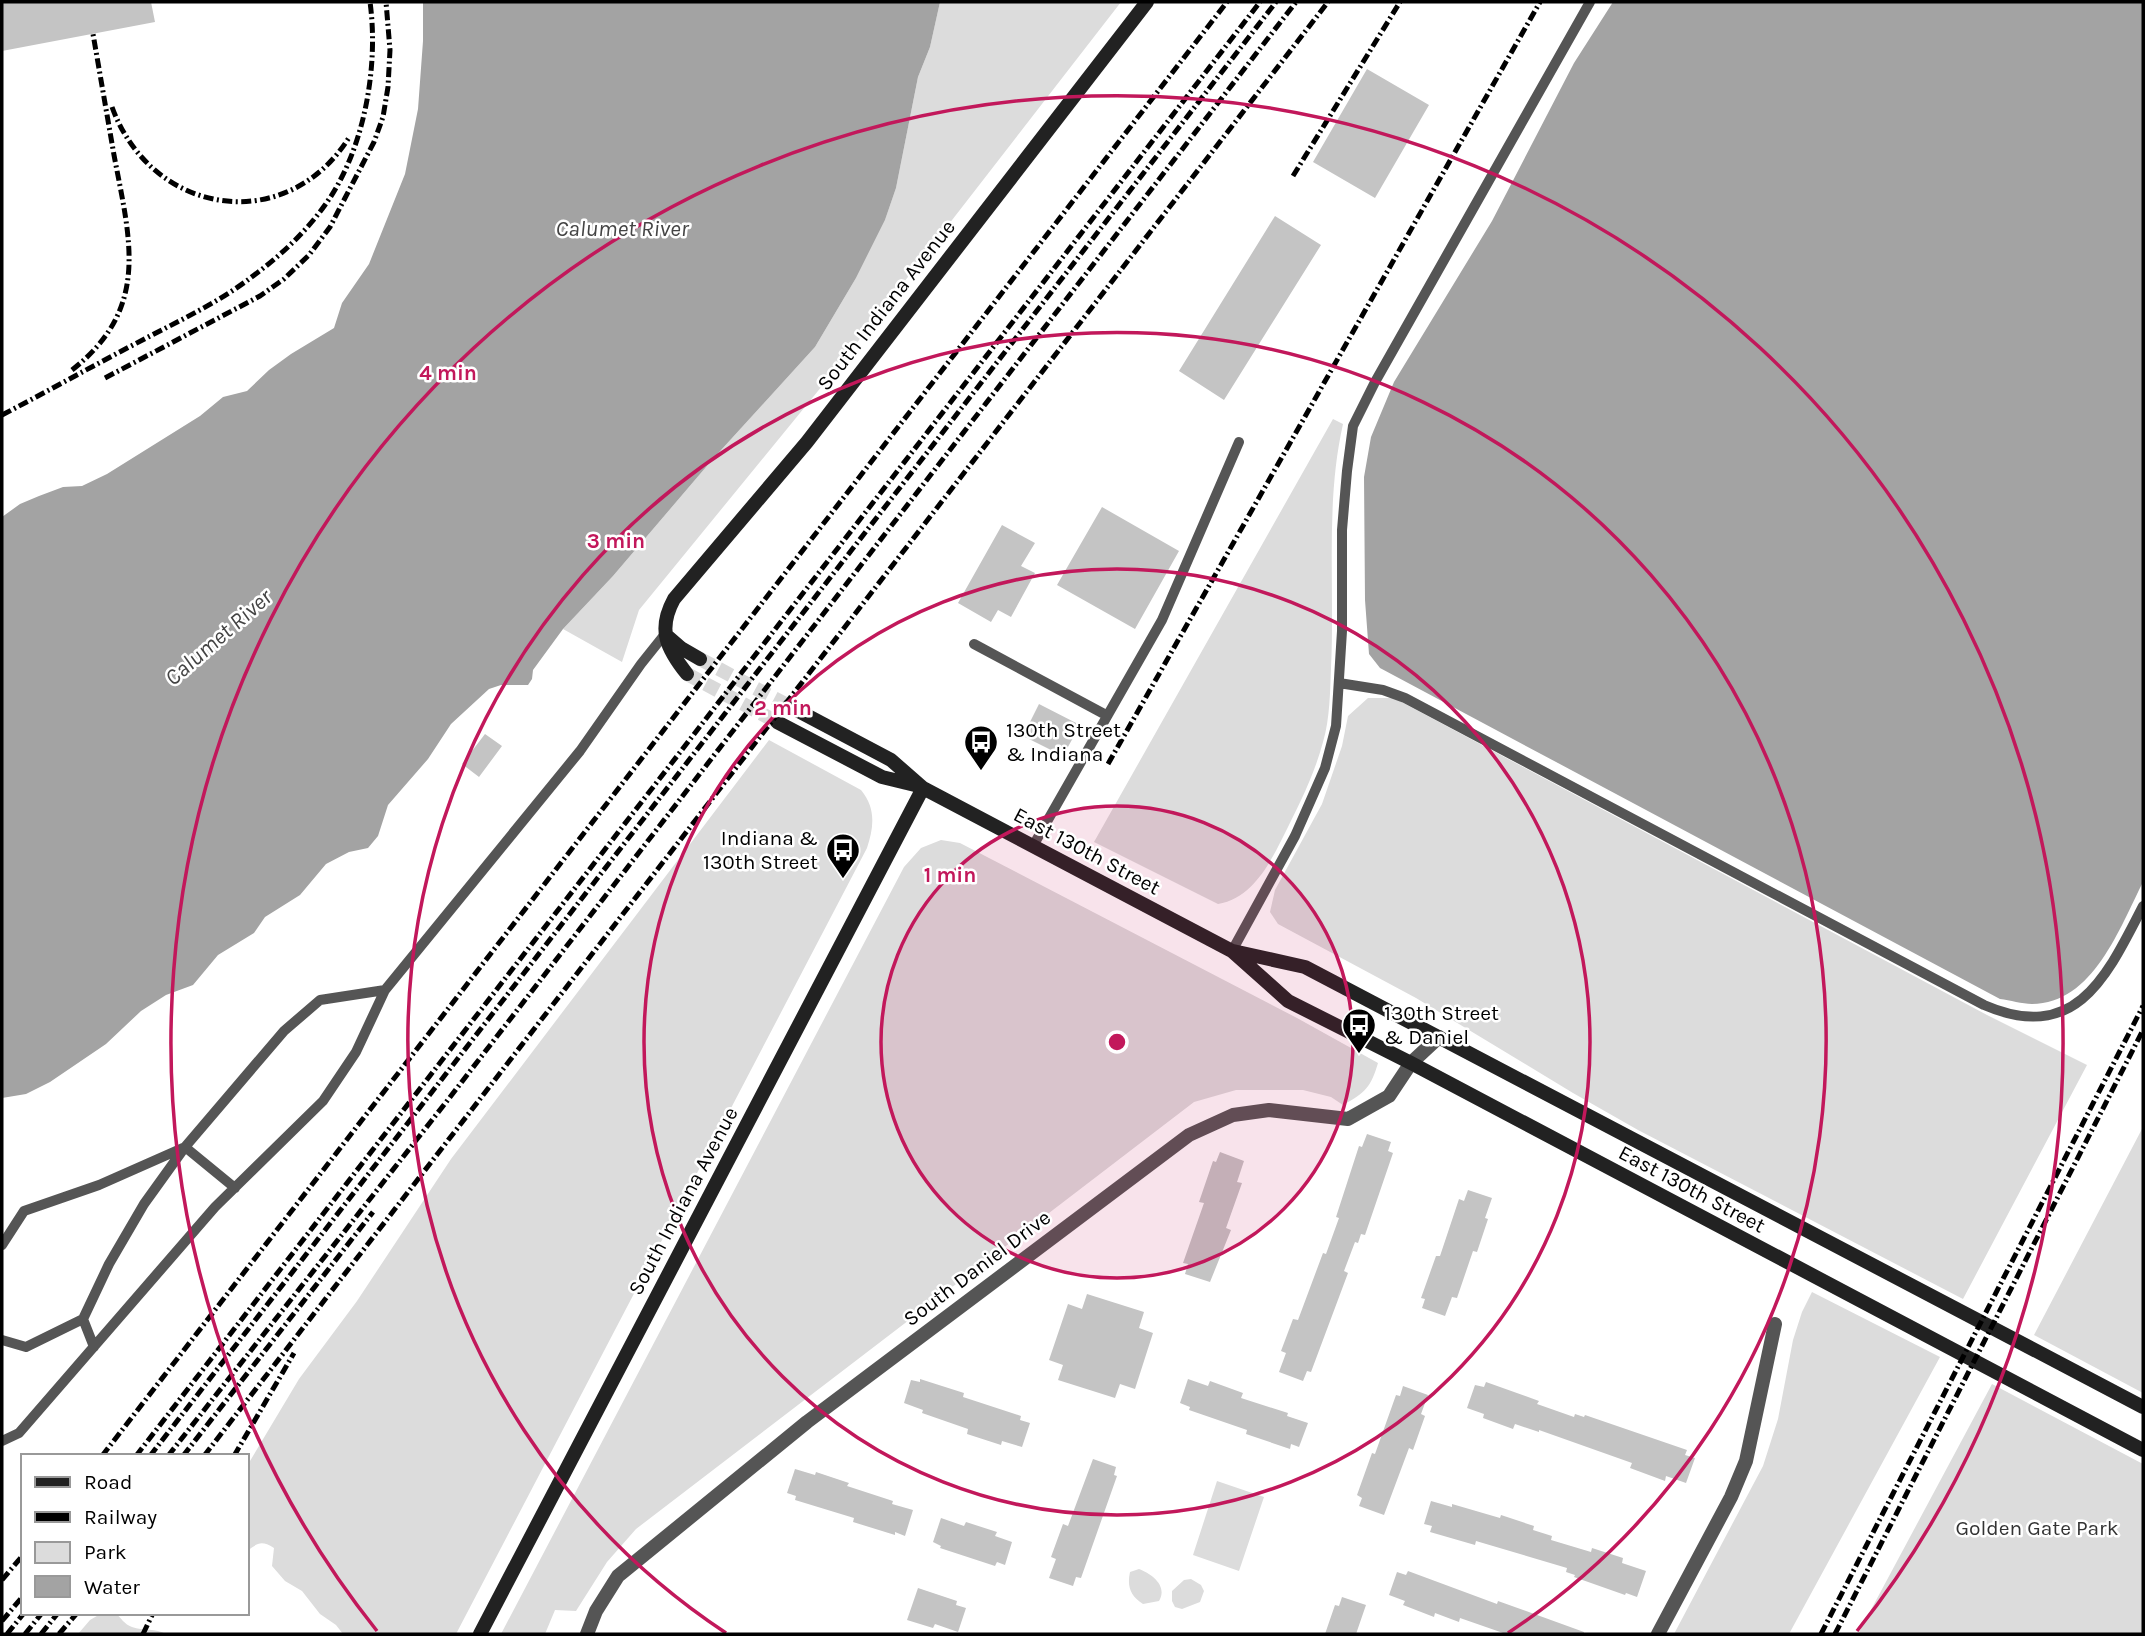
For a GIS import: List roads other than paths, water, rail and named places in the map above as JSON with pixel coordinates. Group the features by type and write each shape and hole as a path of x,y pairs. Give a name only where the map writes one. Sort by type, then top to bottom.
{"main road":[{"name":"South Indiana Avenue","path":"665,634 664,622 674,599 807,442 1147,2"},
{"path":"665,634 700,659"},
{"path":"665,634 671,654 687,674"},
{"name":"East 130th Street","path":"789,706 891,760 923,788 1232,951 1288,1000 2143,1450"},
{"name":"East 130th Street","path":"777,722 881,777 923,788"},
{"name":"South Indiana Avenue","path":"480,1634 923,788"},
{"name":"East 130th Street","path":"1232,951 1305,967 2143,1407"}],"street":[{"name":"South Daniel Drive","path":"587,1634 596,1611 618,1576 807,1422 1189,1136 1233,1115 1269,1110 1348,1119 1390,1096 1411,1063 1439,1037"},
{"path":"1658,1634 1731,1497 1746,1461 1775,1324"}],"lane":[{"path":"1232,951 1295,836 1325,768 1336,726 1342,530 1353,426 1375,382 1590,2"},
{"path":"1032,846 1162,620 1238,442"},
{"path":"2,1441 19,1433 234,1188 323,1101 356,1052 385,990 580,751 665,634"},
{"path":"974,644 1106,715"},
{"path":"1339,683 1383,690 1405,698 2007,1015 2042,1017 2062,1012 2080,1002 2094,990 2108,970 2143,906"},
{"path":"2,1340 26,1347 83,1319 109,1264 144,1204 186,1147 284,1031 320,1000 385,990"},
{"path":"186,1147 234,1188"},
{"path":"2,1245 24,1211 99,1185 186,1147"},
{"path":"83,1319 94,1347"}],"water":[{"name":"Calumet River","path":"423,2 940,2 930,47 918,77 896,188 885,220 856,278 815,347 563,629 533,670 528,685 501,685 489,689 451,724 428,759 388,805 378,836 368,848 349,852 326,864 300,895 265,917 254,933 218,955 193,985 166,995 141,1011 106,1044 50,1082 26,1094 2,1098 2,517 20,504 39,496 63,487 82,486 107,474 200,416 223,397 247,391 291,354 334,328 342,303 369,264 405,174 418,109"},
{"path":"1613,2 2143,2 2143,882 2102,960 2072,991 2053,1001 2032,1004 2000,999 1380,668 1369,654 1365,600 1364,477 1371,437 1394,382 1492,221 1574,63"}],"tunnel":[{"path":"700,659 789,706"},
{"path":"687,674 777,722"}],"railway":[{"path":"2,415 225,296 292,244 309,225 338,183 359,134 370,81 370,2"},
{"path":"105,378 260,296 284,279 309,255 330,227 374,142 383,117 390,50 386,2"},
{"path":"104,1454 1227,2"},
{"path":"138,1454 1260,2"},
{"path":"152,1454 1276,2"},
{"path":"170,1454 447,1101 1296,2"},
{"path":"206,1454 1328,2"},
{"path":"1293,176 1400,2"},
{"path":"1108,764 1540,2"},
{"path":"72,370 97,346 114,322 124,297 129,271 125,216 93,34"},
{"path":"112,107 131,144 157,172 189,191 223,201 258,200 292,190 324,168 350,136"},
{"path":"1821,1634 2143,1006"},
{"path":"1835,1634 2143,1030"},
{"path":"185,1454 373,1212"},
{"path":"235,1454 294,1353"},
{"path":"2,1580 21,1557"},
{"path":"2,1621 21,1598"},
{"path":"7,1634 22,1615"},
{"path":"25,1634 40,1615"},
{"path":"41,1634 56,1615"},
{"path":"59,1634 75,1615"},
{"path":"143,1634 152,1615"}],"place":[{"name":"130th Street & Indiana","path":"981,772"},
{"name":"Indiana & 130th Street","path":"843,880"},
{"name":"130th Street & Daniel","path":"1359,1055"}],"park label":[{"name":"Golden Gate Park","path":"2037,1528"}]}
